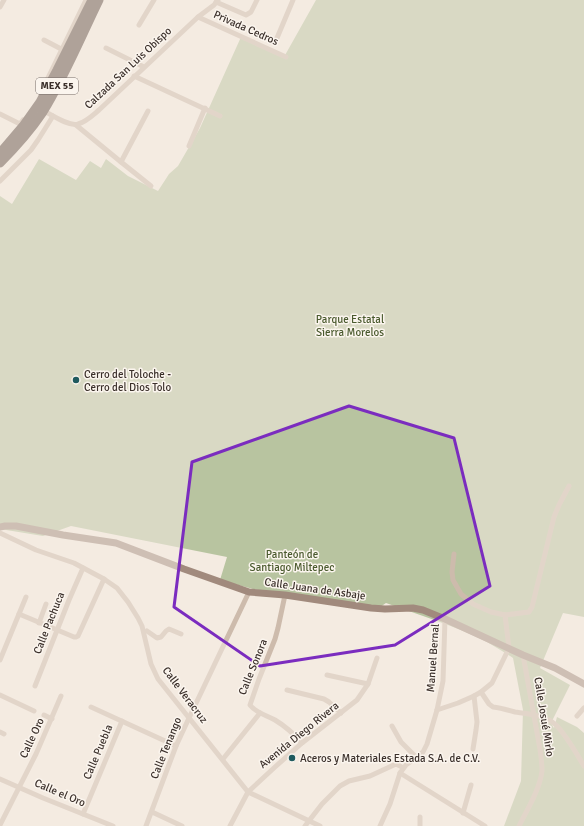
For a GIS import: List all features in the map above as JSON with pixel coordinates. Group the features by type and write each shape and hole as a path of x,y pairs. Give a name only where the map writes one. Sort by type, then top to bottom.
{"highway":[{"name":"MEX 55","path":"0,163 24,137 44,111 62,78 92,0"},
{"name":"MEX 55","path":"0,153 4,146 23,126 37,106 46,91 64,50 82,28 99,0"}],"street":[{"path":"0,7 3,0"},
{"path":"0,114 20,124 37,98 64,50 86,0"},
{"path":"139,25 154,0"},
{"path":"217,1 248,15 253,9 256,0"},
{"path":"277,38 293,0"},
{"name":"Calzada San Luis Obispo","path":"76,125 86,120 99,110 134,76 217,1"},
{"name":"Privada Cedros","path":"198,17 286,57"},
{"path":"44,40 64,50"},
{"path":"106,48 144,67"},
{"path":"134,76 220,116"},
{"path":"188,146 205,108"},
{"path":"44,111 70,124 76,125 151,186"},
{"path":"121,162 148,111"},
{"path":"0,181 35,145 53,116"},
{"path":"454,554 452,572 453,580 461,594 473,604 491,612 505,615 526,613 531,610 554,517 569,486"},
{"name":"Calle Juana de Asbaje","path":"0,527 16,526 63,536 116,543 249,592 285,595 371,608 418,609 445,619 555,668 584,684"},
{"name":"Calle Veracruz","path":"0,533 36,550 66,560 104,579 117,588 134,611 142,626 154,672 248,792"},
{"name":"Calle Pachuca","path":"35,686 83,568"},
{"path":"19,614 75,637 78,636 104,579"},
{"name":"Calle Tenango","path":"146,826 176,746 249,592"},
{"name":"Calle Sonora","path":"260,713 250,707 250,703 275,639 285,595"},
{"path":"0,660 26,597"},
{"path":"39,623 46,604"},
{"path":"437,710 474,696 489,686 509,648 505,615"},
{"name":"Manuel Bernal","path":"401,771 423,752 427,744 437,710 443,681 445,619"},
{"path":"147,631 157,638 161,637 169,629 182,634"},
{"name":"Calle Josué Mirlo","path":"519,826 536,791 542,771 541,755 523,655"},
{"name":"Avenida Diego Rivera","path":"230,826 248,792 302,743 357,700 368,684 377,658"},
{"path":"327,675 368,684"},
{"path":"287,690 324,699 341,714"},
{"path":"481,692 491,706 534,715 556,725 574,749 584,766"},
{"path":"0,695 34,711"},
{"name":"Calle Oro","path":"0,825 36,754 61,696"},
{"path":"473,749 477,722 474,696"},
{"name":"Calle Puebla","path":"91,707 176,746"},
{"path":"577,716 584,708"},
{"path":"223,759 260,713 282,724 302,743"},
{"path":"44,715 52,719"},
{"name":"Calle Puebla","path":"83,814 122,721"},
{"path":"392,726 401,742 416,757"},
{"path":"305,826 326,800 344,783 370,776 396,764 399,765 401,771 428,790 485,826"},
{"path":"380,826 387,813 401,771"},
{"name":"Calle el Oro","path":"0,779 113,826"},
{"path":"463,813 470,785"},
{"path":"248,792 320,826"},
{"path":"152,812 182,826"},
{"path":"420,817 420,826"}],"highlighted area":[{"path":"349,406 454,438 490,586 395,645 260,666 174,607 192,462"}],"green space":[{"name":"Parque Estatal Sierra Morelos","path":"316,0 584,0 584,617 563,613 540,668 570,685 551,723 554,728 557,717 577,727 584,733 584,826 504,826 521,781 523,710 513,658 487,642 450,626 386,603 377,609 253,589 220,580 227,557 71,526 43,536 0,529 0,196 12,204 39,159 76,180 90,161 101,168 106,159 128,176 158,191 169,174 178,166 200,128 241,37 284,57"}],"place":[{"name":"Cerro del Toloche - Cerro del Dios Tolo","path":"76,380"},
{"name":"Aceros y Materiales Estada S.A. de C.V.","path":"292,758"}],"park label":[{"name":"Panteón de Santiago Miltepec","path":"292,560"}]}
